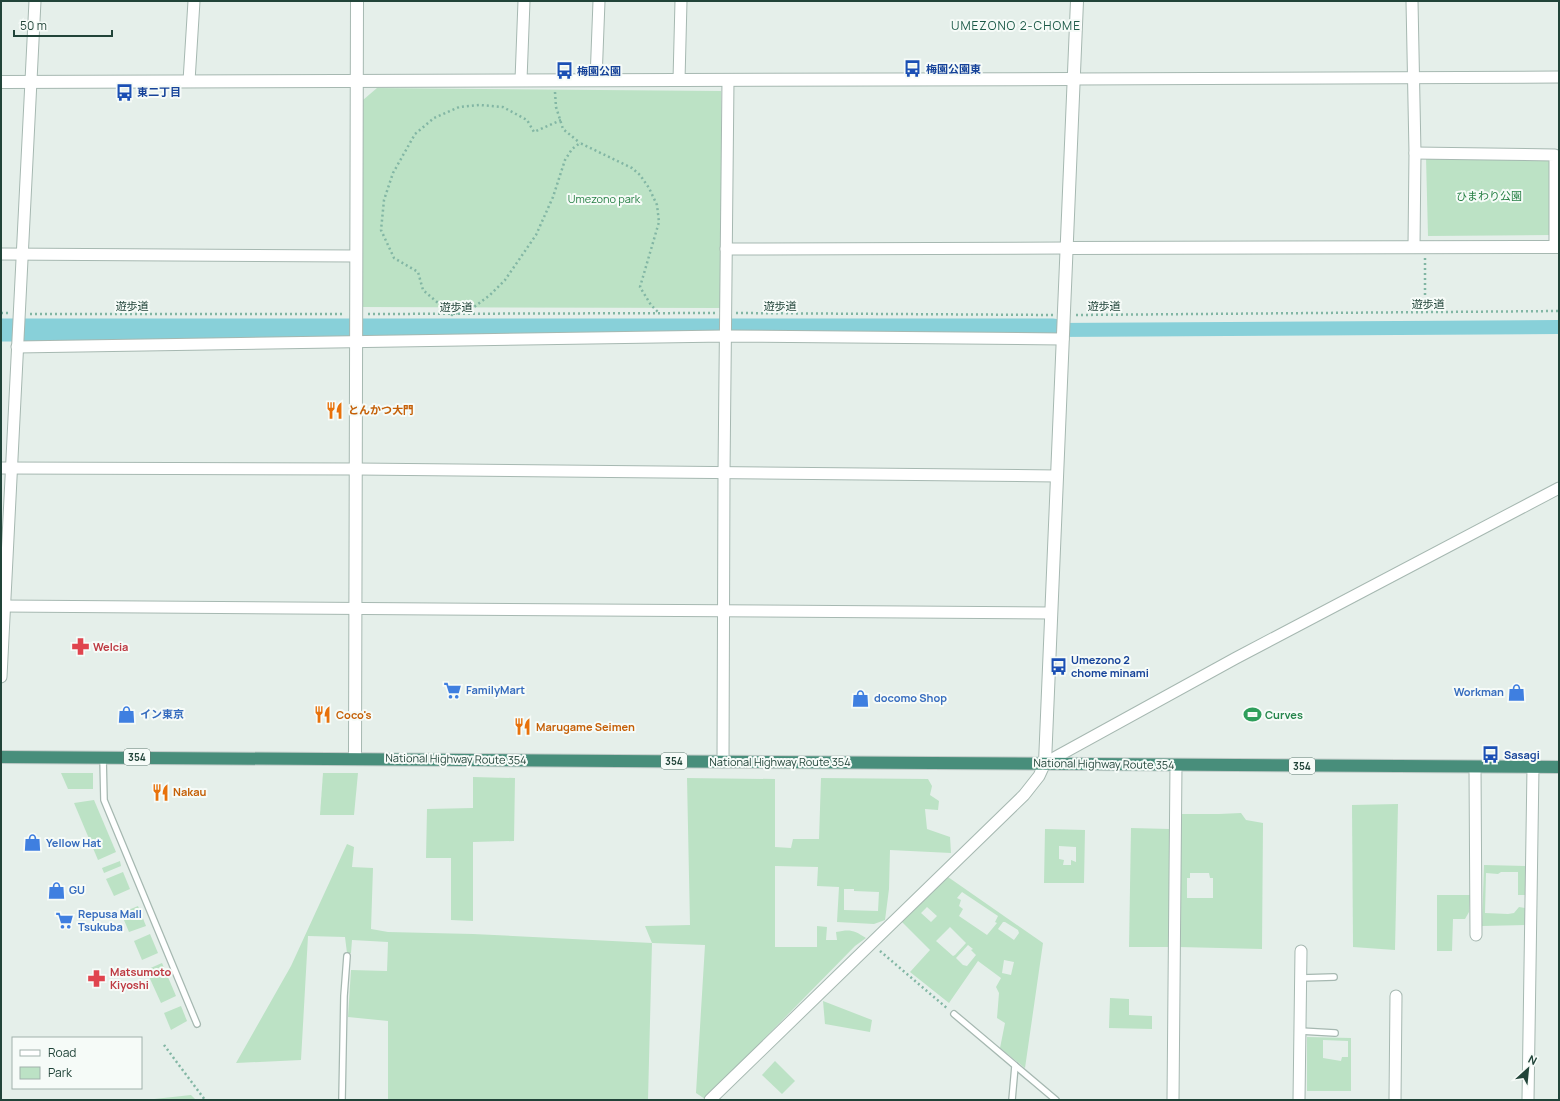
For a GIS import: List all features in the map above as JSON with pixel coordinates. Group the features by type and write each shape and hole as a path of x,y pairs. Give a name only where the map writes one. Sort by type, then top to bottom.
{"highway":[{"name":"National Highway Route 354","path":"1,757 355,758 723,762 1559,767"}],"street":[{"path":"1,677 6,468 19,314 35,1"},
{"path":"189,81 194,1"},
{"path":"355,758 357,469 357,1"},
{"path":"521,80 524,1"},
{"path":"596,80 599,1"},
{"path":"679,80 681,1"},
{"path":"710,1100 1024,795 1039,776 1045,763 1077,1"},
{"path":"1412,1 1415,153 1419,246"},
{"path":"1,82 1559,77"},
{"path":"723,762 725,611 725,314 728,80"},
{"path":"726,249 1557,246 1555,155 1415,153"},
{"path":"1,254 356,256"},
{"path":"17,346 725,336 1064,328"},
{"path":"6,468 357,469 1057,476"},
{"path":"1045,763 1236,658 1559,488"},
{"path":"3,606 1051,613"},
{"path":"1173,1100 1176,765"},
{"path":"1476,767 1476,935"},
{"path":"1528,1100 1533,767"},
{"path":"1300,1100 1301,951"},
{"path":"1395,1100 1396,996"}],"lane":[{"path":"103,757 104,800 197,1024"},
{"path":"342,1100 344,996 347,956"},
{"path":"1301,978 1334,977"},
{"path":"954,1014 1056,1100"},
{"path":"1300,1031 1335,1033"},
{"path":"1012,1100 1015,1066"}],"path":[{"path":"554,80 556,107 564,129 580,143 632,168 640,175 657,205 659,222 640,287 651,306 659,314"},
{"path":"560,120 534,132 527,120 503,107 480,105 459,107 434,118 415,134 404,152 393,173 384,200 381,230 394,258 418,272 422,290 452,315 474,307 490,295 505,280 536,235 551,202 565,160 572,149 580,143"},
{"path":"1419,246 1425,312"},
{"name":"遊歩道","path":"1,313 356,315 725,314 1064,328 1425,312 1559,311"},
{"path":"871,944 954,1014"},
{"path":"164,1045 205,1100"}],"green space":[{"name":"Umezono park","path":"377,88 721,91 721,308 363,307 363,100"},
{"name":"ひまわり公園","path":"1550,155 1551,235 1428,236 1426,157"},
{"path":"61,773 93,773 93,789 68,789"},
{"path":"323,773 358,773 354,815 320,815"},
{"path":"473,777 515,778 514,841 473,842 473,921 451,920 451,858 426,858 427,809 473,808"},
{"path":"687,778 775,779 775,847 791,848 793,839 819,839 821,778 928,779 932,786 930,795 939,801 938,810 925,809 927,829 950,837 951,853 890,850 889,889 885,920 874,924 837,922 839,887 817,886 818,867 775,866 775,947 817,947 817,926 827,927 826,940 837,940 836,932 845,931 858,933 866,938 855,946 705,1099 696,1093 705,945 652,943 645,926 690,925","holes":["844,889 854,889 854,891 879,892 878,911 844,910"]},
{"path":"94,800 116,852 98,860 74,803"},
{"path":"1398,804 1395,950 1353,947 1352,805"},
{"path":"1241,813 1246,820 1263,823 1262,949 1179,947 1181,814","holes":["1190,873 1209,873 1210,878 1213,878 1213,898 1187,898 1187,878 1190,878"]},
{"path":"1131,828 1170,829 1170,947 1129,947"},
{"path":"1045,829 1085,830 1084,883 1044,883","holes":["1059,846 1076,847 1076,862 1071,860 1071,865 1063,865 1064,860 1059,859"]},
{"path":"347,844 354,847 352,867 373,868 371,929 388,932 473,934 652,943 648,1100 388,1100 388,1021 348,1017 351,970 387,971 388,942 352,940 351,953 347,953 345,937 308,936 301,1060 236,1063 291,966"},
{"path":"120,861 121,866 104,873 102,868"},
{"path":"1484,865 1525,866 1525,895 1518,895 1518,872 1501,872 1498,874 1486,873 1485,913 1508,914 1514,913 1519,907 1525,908 1525,925 1482,926"},
{"path":"123,872 130,889 114,896 106,879"},
{"path":"948,877 1043,943 1025,1068 1000,1048 1005,1023 997,1018 999,993 996,987 1001,978 978,961 949,1003 910,972 930,950 902,922","holes":["962,892 998,916 995,922 997,923 987,935 959,916 963,909 959,906 961,900 957,898","927,907 937,916 931,922 921,913","1003,922 1018,930 1019,933 1014,940 998,929","950,927 966,943 953,956 936,941","968,945 973,949 971,950 976,955 967,966 963,965 956,958","1004,960 1014,962 1011,975 1002,973"]},
{"path":"1437,895 1470,895 1469,912 1465,919 1453,919 1452,951 1437,951"},
{"path":"138,906 146,926 129,932 121,913"},
{"path":"150,934 158,953 142,960 134,941"},
{"path":"162,963 176,996 161,1003 146,970"},
{"path":"1110,998 1129,999 1129,1015 1152,1016 1152,1029 1109,1028"},
{"path":"823,1001 872,1020 870,1032 825,1024"},
{"path":"181,1006 187,1021 171,1030 164,1013"},
{"path":"1307,1037 1351,1038 1351,1091 1307,1091","holes":["1323,1040 1348,1041 1348,1057 1342,1057 1341,1061 1323,1058"]},
{"path":"775,1061 795,1081 782,1094 762,1075"},
{"path":"191,1095 196,1100 145,1100"}],"waterway":[{"path":"1053,330 1559,327"},
{"path":"1,330 1053,330"}],"place":[{"name":"梅園公園東","path":"913,69"},
{"name":"梅園公園","path":"564,71"},
{"name":"東二丁目","path":"124,92"},
{"name":"とんかつ大門","path":"335,410"},
{"name":"Welcia","path":"80,647"},
{"name":"Umezono 2 chome minami","path":"1058,666"},
{"name":"FamilyMart","path":"453,690"},
{"name":"Workman","path":"1517,692"},
{"name":"docomo Shop","path":"861,698"},
{"name":"イン東京","path":"127,714"},
{"name":"Coco's","path":"323,715"},
{"name":"Curves","path":"1252,715"},
{"name":"Marugame Seimen","path":"523,727"},
{"name":"Sasagi","path":"1491,755"},
{"name":"Nakau","path":"160,792"},
{"name":"Yellow Hat","path":"33,843"},
{"name":"GU","path":"56,890"},
{"name":"Repusa Mall Tsukuba","path":"65,920"},
{"name":"Matsumoto Kiyoshi","path":"97,978"}],"district":[{"name":"UMEZONO 2-CHOME","path":"1016,26"}]}
